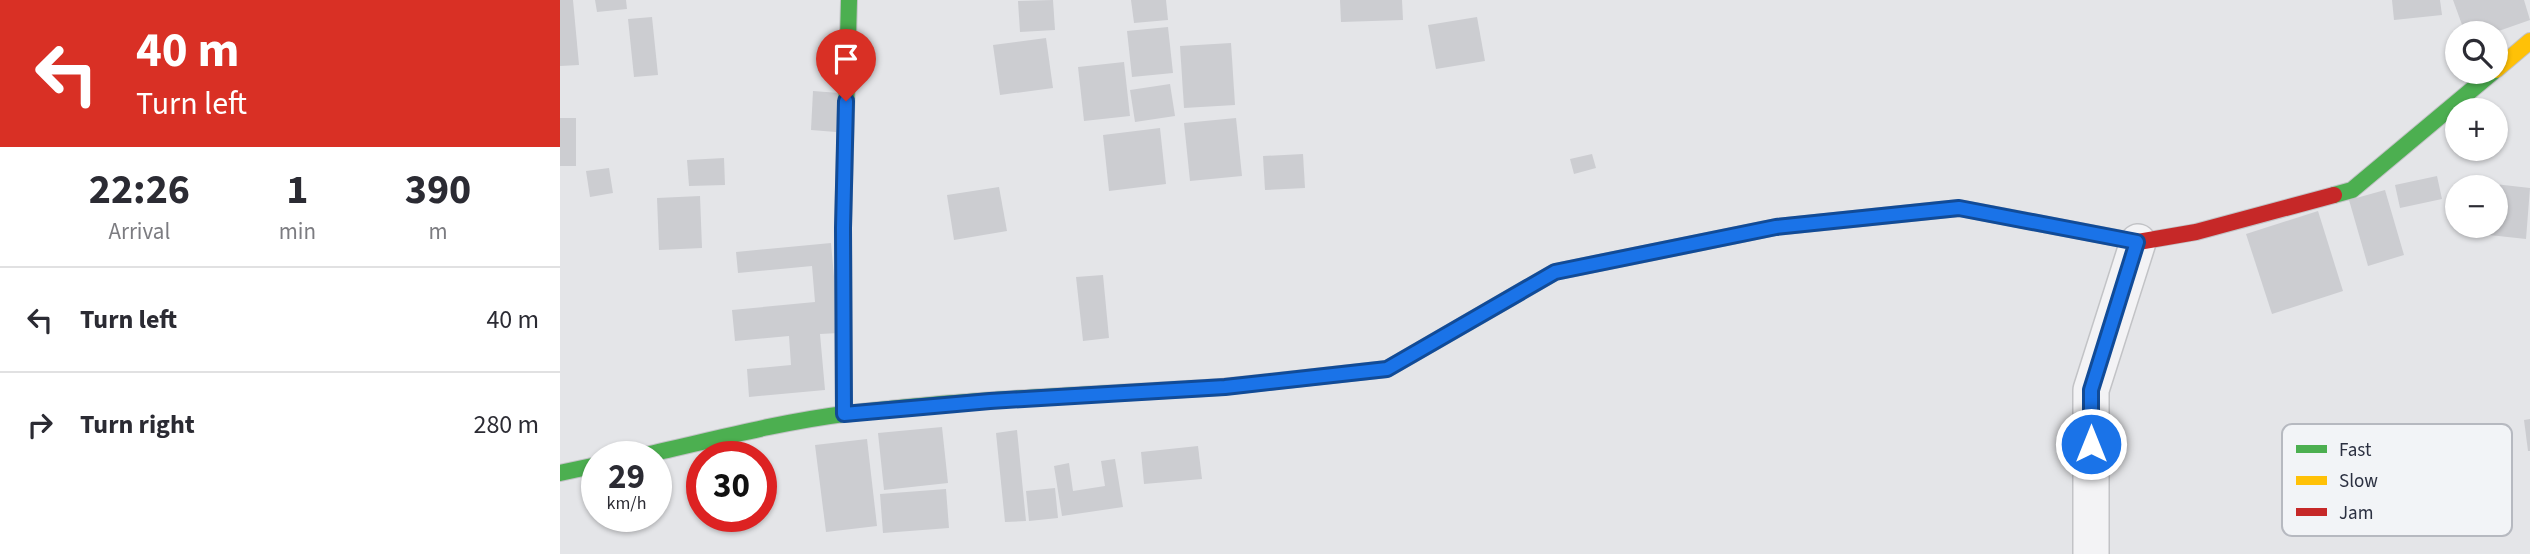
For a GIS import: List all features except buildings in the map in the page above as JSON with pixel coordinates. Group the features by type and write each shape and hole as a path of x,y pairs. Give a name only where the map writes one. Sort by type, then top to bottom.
{"street":[{"path":"844,414 843,228 849,0"},
{"path":"2508,59 2530,41"},
{"path":"672,449 779,425 844,414 990,401 1225,387 1387,369 1555,272 1776,227 1959,208 2137,242 2196,232 2351,190 2478,84"},
{"path":"2091,554 2091,390 2137,242"},
{"path":"560,473 581,468"}],"traffic: fast":[{"path":"844,414 843,227 849,0"},
{"path":"2334,195 2352,190 2479,84"},
{"path":"1413,354 1555,272 1776,227 1959,208 1991,214"},
{"path":"672,449 844,414 985,401 1221,387"},
{"path":"560,473 581,468"}],"traffic: slow":[{"path":"2508,60 2530,41"}],"traffic: jam":[{"path":"1991,214 2138,242 2196,232 2334,195"},
{"path":"1221,387 1387,369 1413,354"}],"route":[{"path":"846,101 843,228 844,414 990,401 1225,387 1387,369 1555,272 1776,227 1959,208 2137,242 2091,390 2091,444"}]}
